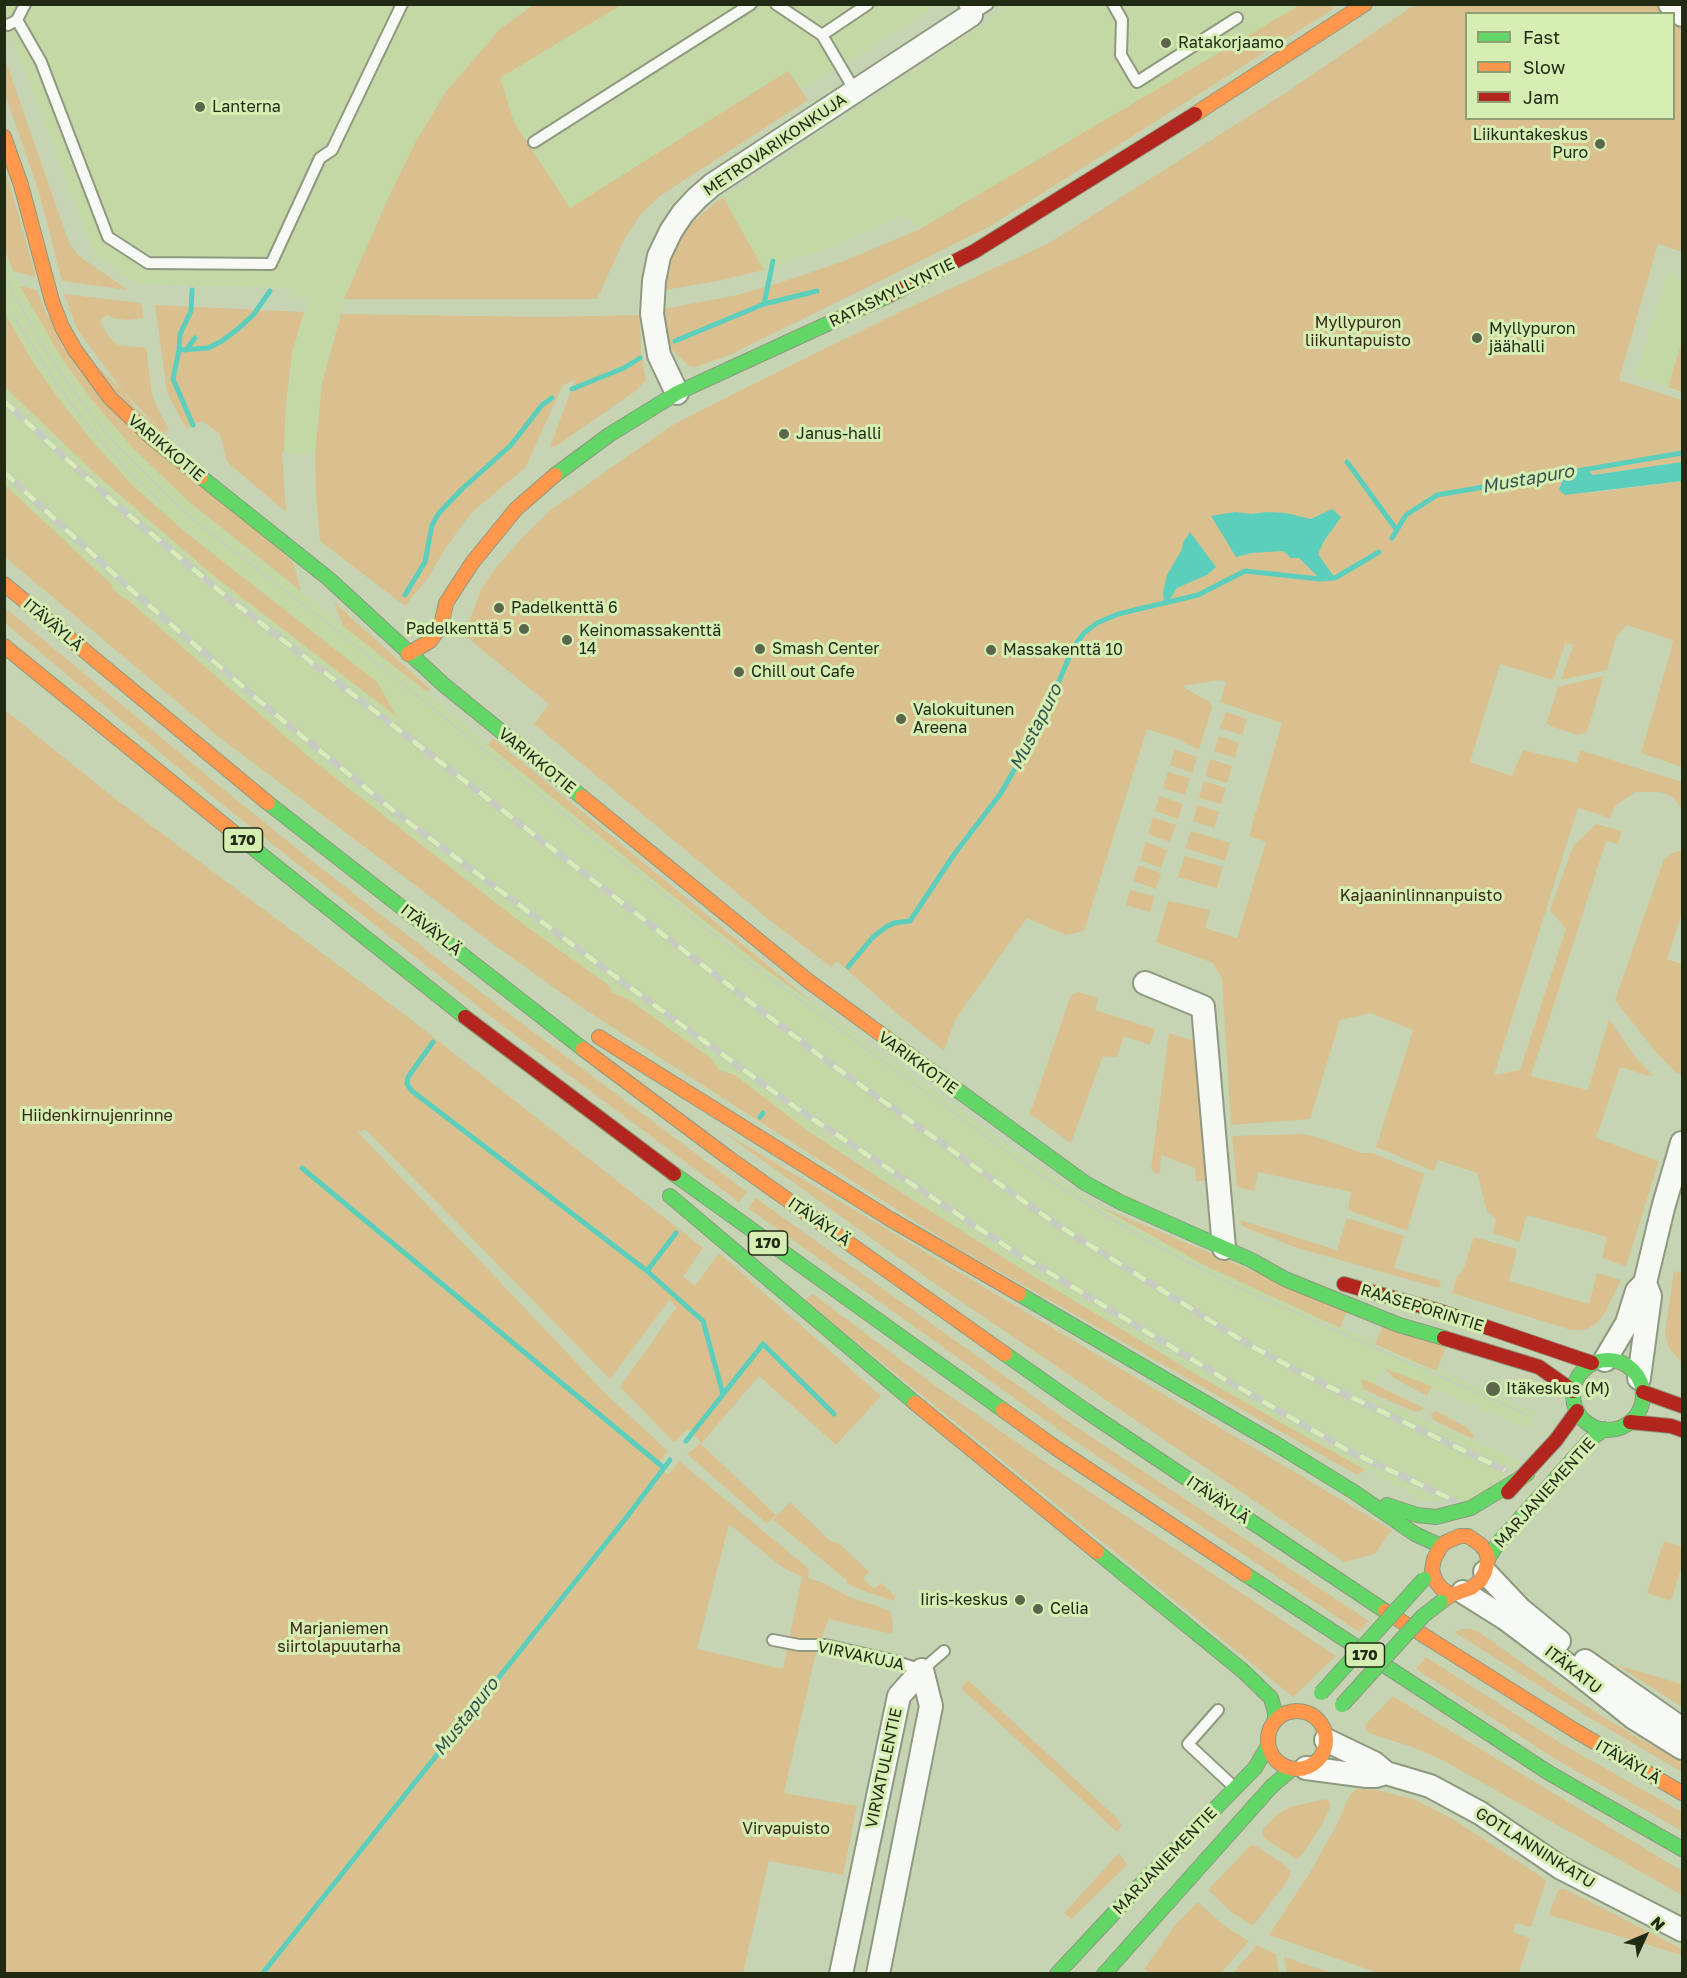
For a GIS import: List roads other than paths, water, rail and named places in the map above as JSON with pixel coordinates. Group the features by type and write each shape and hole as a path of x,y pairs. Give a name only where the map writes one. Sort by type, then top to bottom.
{"main road":[{"name":"RATASMYLLYNTIE","path":"408,654 430,641 441,626 446,603 472,563 516,509 543,484 609,435 677,393 883,299 975,251 1144,148 1365,4"},
{"name":"VARIKKOTIE","path":"4,137 21,185 52,301 66,335 91,374 130,419 329,579 408,654 690,887 807,980 1085,1183 1120,1202 1224,1248"},
{"name":"ITÄVÄYLÄ","path":"4,584 247,786 597,1060 730,1159 1086,1411 1373,1605 1574,1730 1683,1793"},
{"name":"RATASMYLLYNTIE","path":"428,614 446,603"},
{"path":"408,654 413,637"},
{"name":"170","path":"4,646 484,1032 711,1202 1056,1448 1343,1640 1530,1760 1683,1849"},
{"path":"450,946 553,1008"},
{"path":"583,1027 890,1219 1266,1438 1415,1534 1441,1546"},
{"path":"484,1032 610,1143"},
{"path":"664,1190 952,1434 1243,1671 1271,1698 1275,1721"},
{"name":"RAASEPORINTIE","path":"1224,1248 1285,1279 1399,1324 1524,1360 1539,1367 1573,1391"},
{"name":"RAASEPORINTIE","path":"1251,1260 1308,1273"},
{"name":"RAASEPORINTIE","path":"1330,1280 1439,1311 1599,1362"},
{"path":"1599,1362 1625,1364 1631,1368 1641,1385 1642,1405 1630,1422 1618,1428 1598,1428 1586,1421 1577,1411 1573,1391 1581,1372 1599,1362"},
{"path":"1641,1385 1683,1406"},
{"name":"MARJANIEMENTIE","path":"1460,1536 1527,1474 1577,1411"},
{"path":"1630,1422 1671,1426 1683,1430"},
{"name":"MARJANIEMENTIE","path":"1486,1566 1498,1543 1590,1440 1604,1429"},
{"path":"1370,1503 1390,1506 1417,1515 1444,1515 1471,1508 1527,1474"},
{"path":"1460,1536 1468,1536 1477,1541 1484,1549 1486,1566 1476,1584 1452,1596 1423,1616 1342,1705 1325,1735 1324,1750 1317,1761 1299,1768 1281,1765 1273,1757 1268,1746 1269,1733 1275,1721 1284,1714 1298,1711 1321,1693 1410,1596 1424,1578 1441,1546 1460,1536"},
{"path":"1432,1564 1437,1584 1452,1596"},
{"path":"1298,1711 1309,1714 1318,1721 1325,1735"},
{"name":"MARJANIEMENTIE","path":"1057,1974 1261,1760 1268,1746"},
{"name":"MARJANIEMENTIE","path":"1104,1974 1272,1786 1299,1768"}],"street":[{"path":"1670,4 1683,15"},
{"name":"METROVARIKONKUJA","path":"677,393 659,355 652,314 654,281 659,256 671,231 697,198 711,185 855,91 974,8"},
{"path":"1144,983 1203,1007 1224,1248"},
{"path":"1599,1362 1627,1323 1637,1292 1645,1283 1663,1208 1683,1143"},
{"path":"1641,1385 1650,1296 1645,1283"},
{"name":"ITÄKATU","path":"1486,1566 1520,1609 1582,1659 1683,1729"},
{"name":"ITÄKATU","path":"1452,1596 1506,1619 1634,1718 1683,1749"},
{"name":"VIRVATULENTIE","path":"841,1974 899,1696 922,1670"},
{"name":"VIRVATULENTIE","path":"878,1974 931,1706 922,1670"},
{"name":"GOTLANNINKATU","path":"1325,1735 1374,1763 1386,1773 1430,1786 1480,1813 1561,1868 1683,1930"},
{"name":"GOTLANNINKATU","path":"1299,1768 1367,1776 1386,1773"},
{"path":"863,1868 898,1875"}],"lane":[{"path":"4,24 8,25 17,20 25,4"},
{"path":"17,20 41,62 108,237 148,263 271,264 320,158 332,150 402,4"},
{"path":"534,142 751,4"},
{"path":"776,4 822,34 855,91"},
{"path":"822,34 868,4"},
{"path":"1113,4 1122,20 1121,54 1137,82 1237,18"},
{"name":"VIRVAKUJA","path":"773,1640 799,1645 825,1645 891,1660 922,1670"},
{"path":"922,1670 944,1651"},
{"path":"1218,1710 1188,1744 1235,1788"}],"water":[{"path":"1682,462 1682,481 1565,495 1559,490 1565,473 1587,469 1593,475"},
{"path":"1332,509 1341,517 1318,554 1335,578 1324,579 1320,579 1299,558 1291,558 1283,551 1252,553 1236,557 1211,516 1235,512 1251,514 1266,512 1286,513 1311,519"},
{"path":"1190,532 1216,567 1207,575 1177,588 1168,602 1164,603 1163,592 1167,575"}],"waterway":[{"path":"764,304 773,261"},
{"path":"192,290 191,311 180,334 173,379 193,425"},
{"path":"179,350 208,348 222,341 254,314 270,291"},
{"path":"675,341 764,304 817,291"},
{"path":"186,350 195,338"},
{"path":"572,389 624,368 640,358"},
{"path":"405,595 425,562 432,525 439,513 511,445 542,405 552,398"},
{"name":"Mustapuro","path":"1392,538 1406,515 1437,495 1682,453"},
{"path":"1347,462 1396,529"},
{"name":"Mustapuro","path":"848,967 873,937 886,927 894,923 910,921 953,856 1001,793 1041,723 1073,648 1084,633 1097,623 1118,614 1198,595 1245,571 1320,579 1335,578 1379,552"},
{"path":"433,1042 408,1077 407,1084 412,1091 647,1271"},
{"name":"Mustapuro","path":"760,1117 763,1113"},
{"path":"302,1168 664,1468"},
{"name":"Mustapuro","path":"676,1233 647,1271 703,1321 723,1394"},
{"path":"686,1441 763,1344 834,1414"},
{"name":"Mustapuro","path":"262,1974 670,1460"}],"tram line":[{"path":"4,277 45,350 109,437 196,522 332,627 748,962 1025,1165 1144,1239 1235,1286 1528,1415"},
{"path":"14,316 52,378 86,423 122,465 160,501"}],"railway":[{"path":"4,401 112,501 222,593 820,1056 968,1162 1056,1224 1246,1343 1311,1378 1505,1470"},
{"path":"4,472 128,587 264,705 400,816 799,1110 1012,1250 1221,1377 1347,1450 1453,1500"}],"place":[{"name":"Ratakorjaamo","path":"1166,43"},
{"name":"Lanterna","path":"200,107"},
{"name":"Liikuntakeskus Puro","path":"1600,144"},
{"name":"Myllypuron jäähalli","path":"1477,338"},
{"name":"Janus-halli","path":"784,434"},
{"name":"Padelkenttä 6","path":"499,608"},
{"name":"Padelkenttä 5","path":"524,629"},
{"name":"Keinomassakenttä 14","path":"567,640"},
{"name":"Smash Center","path":"760,649"},
{"name":"Massakenttä 10","path":"991,650"},
{"name":"Chill out Cafe","path":"739,672"},
{"name":"Valokuitunen Areena","path":"901,719"},
{"name":"Itäkeskus (M)","path":"1493,1389"},
{"name":"Iiris-keskus","path":"1020,1600"},
{"name":"Celia","path":"1038,1609"}],"park label":[{"name":"Myllypuron liikuntapuisto","path":"1358,332"},
{"name":"Kajaaninlinnanpuisto","path":"1421,896"},
{"name":"Hiidenkirnujenrinne","path":"97,1116"},
{"name":"Marjaniemen siirtolapuutarha","path":"339,1638"},
{"name":"Virvapuisto","path":"786,1829"}]}
